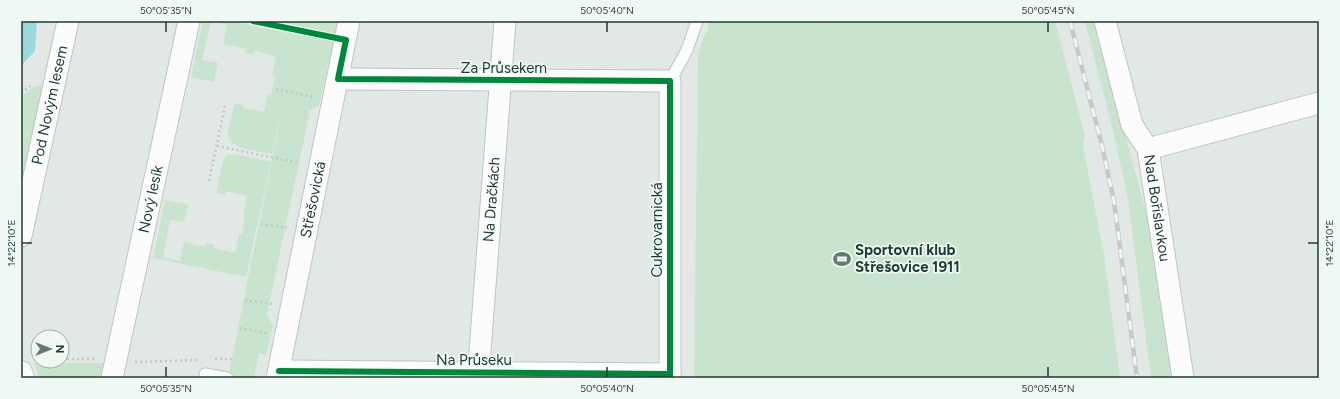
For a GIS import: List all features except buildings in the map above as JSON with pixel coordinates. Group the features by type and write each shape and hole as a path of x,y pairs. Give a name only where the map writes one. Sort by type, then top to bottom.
{"street":[{"name":"Pod Novým lesem","path":"21,236 68,21"},
{"name":"Nový lesík","path":"112,378 189,21"},
{"name":"Střešovická","path":"278,375 349,21"},
{"name":"Na Dračkách","path":"478,375 505,21"},
{"name":"Nad Bořislavkou","path":"1105,21 1132,125 1148,149 1183,378"},
{"name":"Za Průsekem","path":"338,79 670,81"},
{"name":"Cukrovarnická","path":"670,81 670,376"},
{"path":"1148,149 1319,103"},
{"path":"21,372 23,378"},
{"name":"Na Průseku","path":"278,375 670,376"}],"lane":[{"name":"Cukrovarnická","path":"670,81 687,50 697,21"},
{"path":"204,374 227,378"}],"path":[{"path":"253,21 302,31"},
{"path":"822,21 830,22"},
{"path":"276,89 289,93 334,101"},
{"path":"209,181 225,106"},
{"path":"217,146 320,167"},
{"path":"261,224 307,231"},
{"path":"246,300 292,308"},
{"path":"240,328 273,334"},
{"path":"70,359 98,359"},
{"path":"210,359 233,359"},
{"path":"133,362 202,360"}],"green space":[{"path":"203,21 211,21 202,60 218,63 214,82 191,77"},
{"path":"211,21 231,21 297,35 298,26 276,21 338,22 319,105 310,111 267,314 273,326 266,355 259,353 254,378 228,378 283,105 272,154 246,149 233,143 229,139 228,133 235,103 243,105 243,108 264,112 268,94 271,94 275,75 272,75 276,56 255,51 254,54 245,53 246,49 223,44 227,25"},
{"name":"Sportovní klub Střešovice 1911","path":"708,21 1055,21 1085,136 1083,146 1104,255 1120,378 694,378 698,55 703,38 708,29"},
{"path":"1085,21 1095,21 1150,228 1174,378 1151,378 1128,199 1116,143"},
{"path":"47,85 21,206 21,97 35,86"},
{"path":"234,154 271,162 246,277 153,258 165,200 188,204 184,222 170,220 163,258 180,261 184,242 205,247 206,243 214,245 214,248 235,253 239,234 242,234 245,216 243,215 247,196 226,191 225,195 216,193 223,161 227,155"},
{"path":"70,363 106,363 103,378 39,378 36,369 70,369"}],"water":[{"path":"21,21 37,21 35,51 21,66"}],"railway":[{"path":"1070,21 1102,146 1114,201 1137,378"}],"cycle path":[{"path":"253,21 346,40 338,79 670,81 670,378"},
{"path":"279,371 670,374"}],"place":[{"name":"Sportovní klub Střešovice 1911","path":"842,259"}]}
